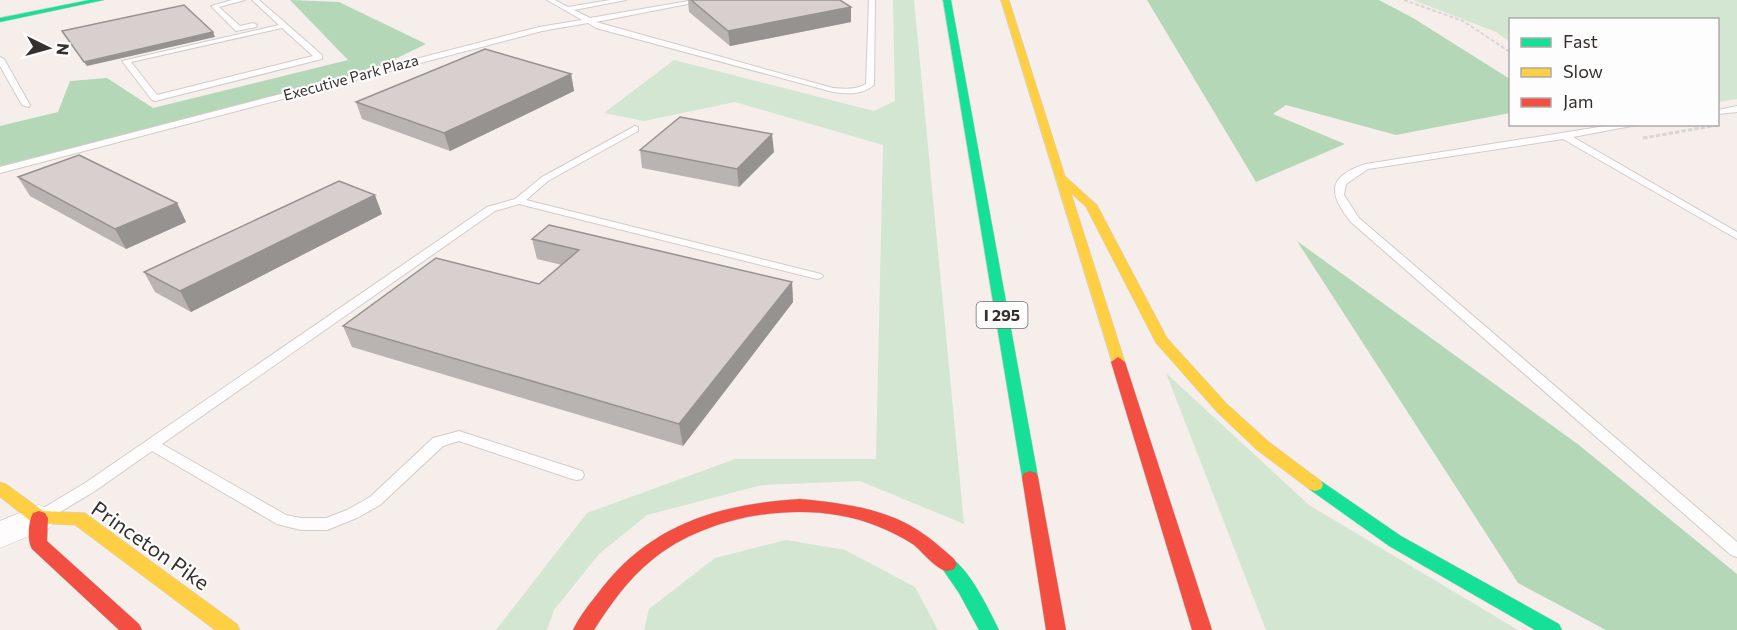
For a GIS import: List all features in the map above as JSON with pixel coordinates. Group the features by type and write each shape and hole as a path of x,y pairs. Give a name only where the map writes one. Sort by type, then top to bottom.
{"main road":[{"path":"0,20 100,0"},
{"name":"I 295","path":"947,0 1056,630"},
{"path":"1005,0 1202,630"},
{"path":"1060,177 1091,204 1161,340 1222,408 1263,446 1395,541 1552,630"},
{"path":"0,488 39,518 38,544 132,630"},
{"path":"583,630 605,594 628,569 657,546 689,528 724,515 765,506 804,504 839,508 872,517 907,532 926,545 960,576 989,630"},
{"name":"Princeton Pike","path":"39,518 79,518 230,630"}],"street":[{"path":"0,535 39,518"}],"lane":[{"path":"242,0 214,6 238,28 276,20"},
{"path":"255,0 319,57 155,98 126,61 283,26"},
{"path":"549,0 599,26 726,62 833,90 849,92 863,90 870,86 872,0"},
{"path":"567,9 623,0"},
{"name":"Executive Park Plaza","path":"0,170 536,30 705,0"},
{"path":"0,59 26,105"},
{"path":"1719,112 1737,109"},
{"path":"1626,126 1366,167 1349,174 1340,183 1336,193 1341,204 1354,220 1729,536 1737,551"},
{"path":"39,518 90,487 491,209 519,201 545,179 635,129"},
{"path":"1565,136 1737,236"},
{"path":"519,201 817,276"},
{"path":"151,444 282,520 301,524 327,524 352,514 375,501 438,442 459,436 577,475"}],"path":[{"path":"1404,0 1464,21 1509,51"},
{"path":"1719,125 1727,124"},
{"path":"1632,139 1714,126"}],"green space":[{"path":"290,0 339,2 426,44 362,75 0,166 0,126 58,112 70,81 107,78 153,108 348,60"},
{"path":"893,0 914,0 964,524 860,481 762,485 647,515 599,554 554,610 547,630 496,630 587,513 735,459 876,459 883,145 735,102 644,121 604,113 674,60 874,111 895,101"},
{"path":"1147,0 1379,0 1413,18 1509,78 1509,113 1396,135 1286,105 1273,114 1345,144 1256,182"},
{"path":"1413,0 1737,0 1737,99 1719,102 1719,18 1509,18 1509,41 1496,32"},
{"path":"1297,241 1579,445 1737,574 1737,630 1606,630 1518,583"},
{"path":"1166,373 1309,505 1518,630 1266,630"},
{"path":"786,540 845,550 915,587 938,630 644,630 649,609 715,558"}],"building":[{"path":"691,0 840,0 851,7 728,31"},
{"path":"184,5 213,32 84,62 62,31"},
{"path":"485,49 571,74 444,133 356,102"},
{"path":"680,117 772,134 737,169 640,150"},
{"path":"79,155 177,203 115,229 18,177"},
{"path":"339,181 375,195 180,291 144,272"},
{"path":"549,225 792,282 679,424 343,326 436,258 539,284 579,250 532,239"}],"traffic: fast":[{"path":"0,20 100,0"},
{"path":"947,0 1030,477"},
{"path":"1315,485 1395,541 1552,630"},
{"path":"948,564 966,588 989,630"}],"traffic: slow":[{"path":"1005,0 1118,362"},
{"path":"1060,177 1091,205 1161,340 1222,408 1263,446 1315,485"},
{"path":"0,488 39,518 79,518 230,630"}],"traffic: jam":[{"path":"1118,362 1202,630"},
{"path":"1030,477 1056,630"},
{"path":"583,630 612,589 647,553 680,532 718,517 759,508 800,506 842,510 882,521 917,539 948,564"},
{"path":"39,518 38,544 132,630"}]}
